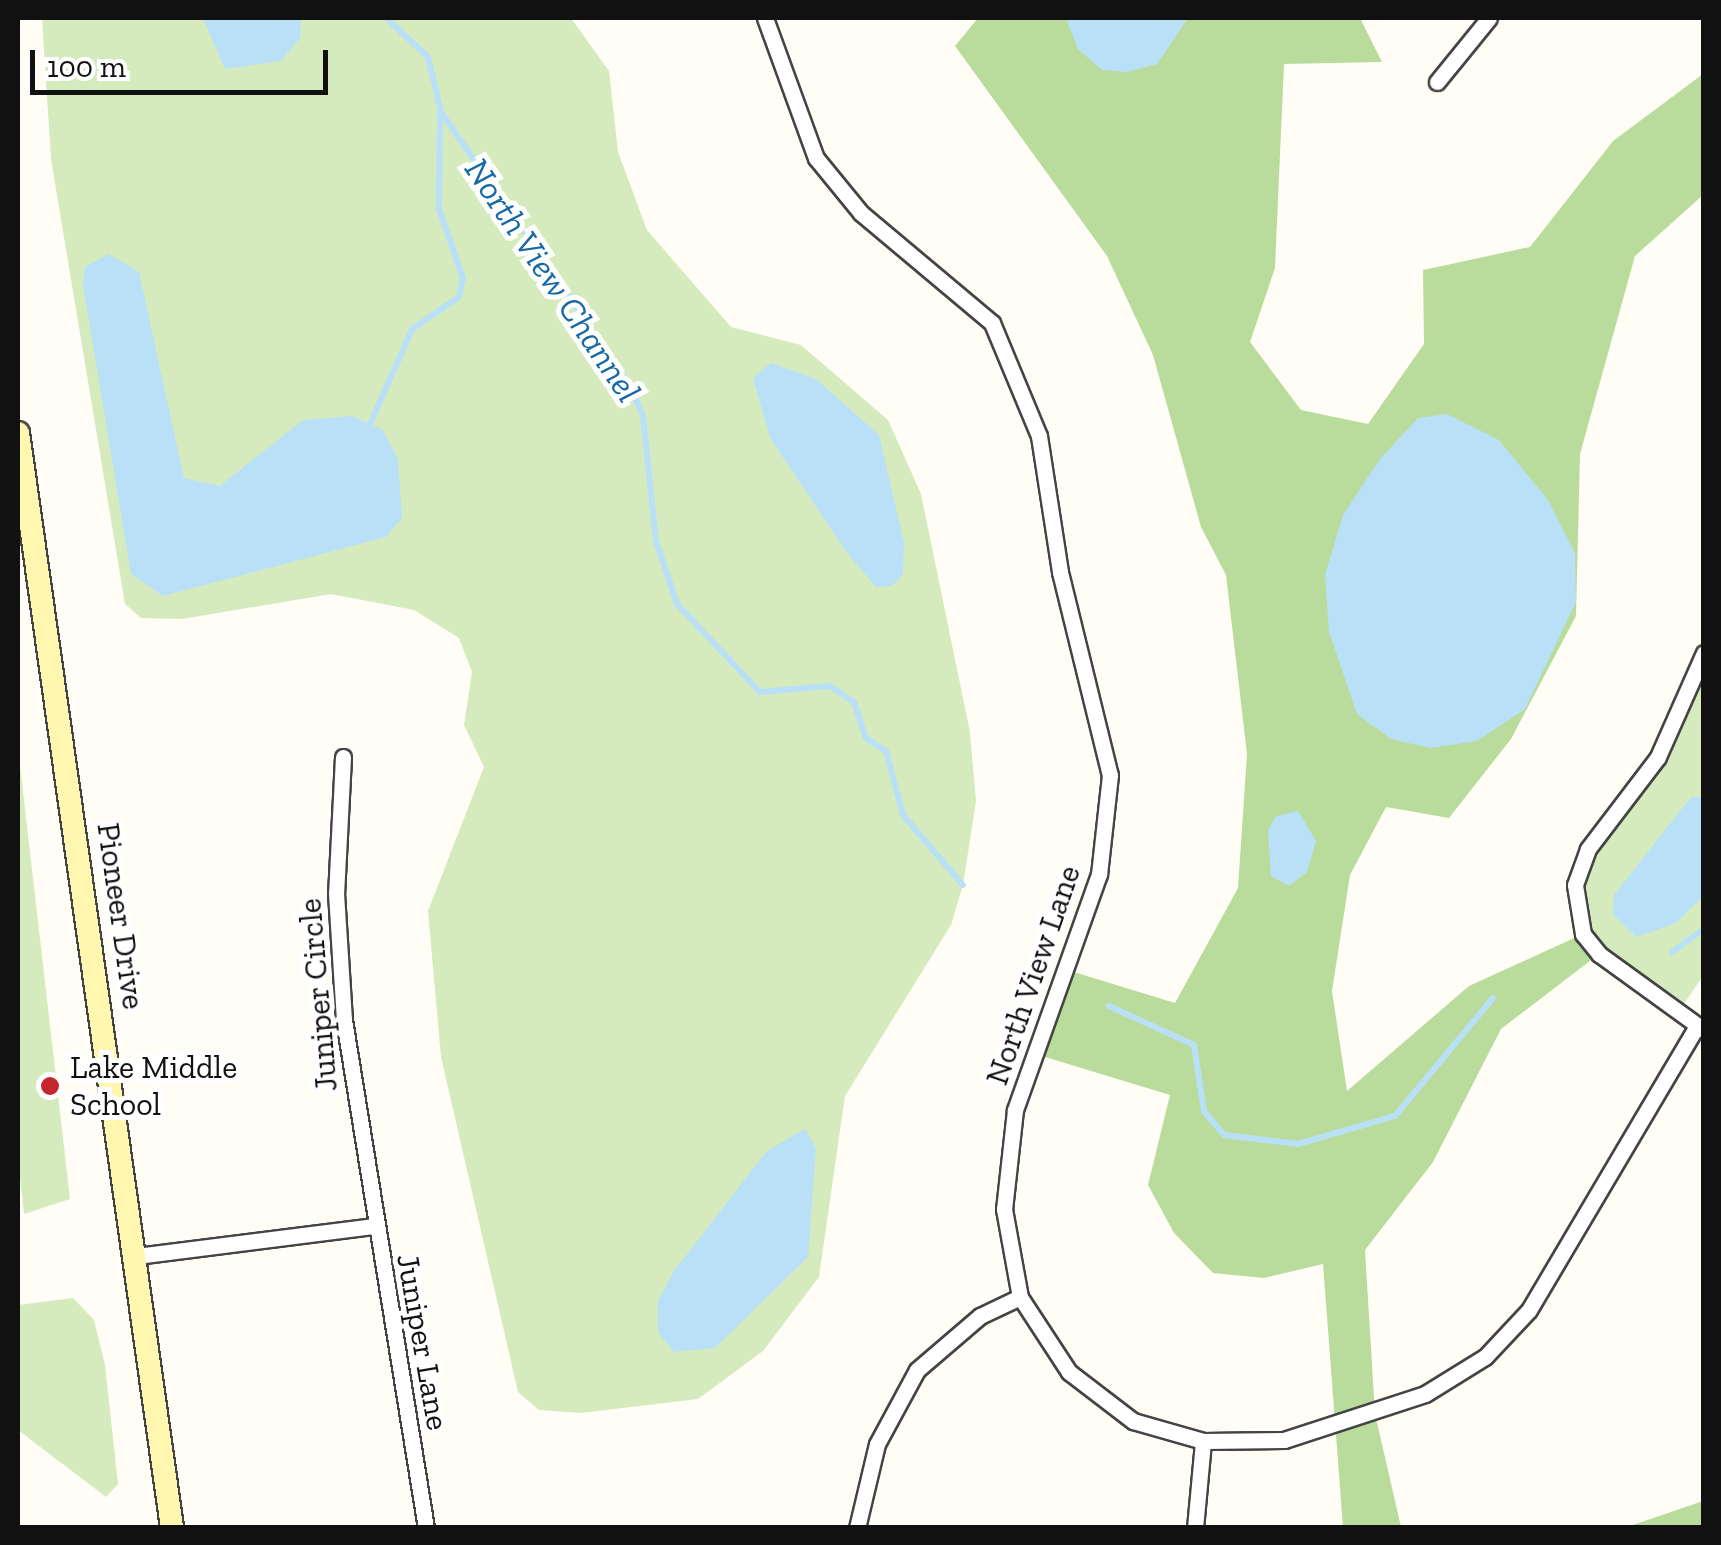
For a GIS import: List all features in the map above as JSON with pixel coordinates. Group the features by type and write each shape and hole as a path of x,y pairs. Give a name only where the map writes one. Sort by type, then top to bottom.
{"street":[{"name":"North View Lane","path":"765,18 799,130 834,184 972,301 1012,356 1039,436 1060,572 1106,734 1108,828 1099,874 1029,1059 1008,1153 1004,1209 1020,1297 1040,1335 1100,1400 1133,1421 1203,1441 1320,1432 1425,1394 1485,1356 1529,1310 1700,1028"},
{"path":"1437,82 1490,18"},
{"name":"Pioneer Drive","path":"18,433 172,1528"},
{"path":"1700,1028 1599,954 1583,934 1575,885 1588,849 1658,757 1704,653"},
{"name":"Juniper Circle","path":"343,757 339,957 376,1226"},
{"name":"Juniper Lane","path":"136,1256 376,1226 426,1528"},
{"path":"857,1528 877,1444 917,1370 980,1316 1020,1297"},
{"path":"1195,1528 1203,1441"}],"green space":[{"path":"42,18 571,18 609,71 618,152 647,230 731,327 801,345 888,420 921,494 970,732 976,801 963,885 951,925 845,1096 819,1277 763,1351 698,1399 581,1413 539,1410 518,1392 441,1057 428,911 484,767 464,725 472,672 459,638 414,610 331,594 182,619 141,618 125,604 51,159"},
{"path":"978,18 1360,18 1382,62 1284,64 1275,268 1250,342 1301,410 1368,424 1424,344 1423,270 1530,247 1613,141 1703,74 1703,195 1635,256 1580,454 1576,616 1511,739 1449,818 1386,807 1350,875 1332,991 1347,1091 1469,986 1583,934 1599,954 1501,1029 1433,1162 1365,1250 1375,1414 1401,1527 1343,1527 1323,1264 1264,1278 1213,1273 1174,1233 1148,1185 1170,1095 1032,1053 1064,969 1175,1003 1238,888 1247,754 1226,575 1201,527 1153,355 1107,256 955,46"},
{"path":"1703,653 1703,976 1677,1014 1583,934 1578,868 1633,794"},
{"path":"18,748 70,1199 24,1214 18,1160"},
{"path":"73,1298 94,1320 105,1365 118,1484 106,1497 18,1430 18,1305"},
{"path":"1703,1501 1703,1527 1627,1527"}],"water":[{"path":"203,18 301,18 300,38 281,61 225,69"},
{"path":"1066,18 1188,18 1157,64 1127,72 1102,70 1078,49"},
{"path":"109,254 139,272 184,478 220,486 303,420 352,416 383,430 398,459 402,518 386,537 163,596 131,574 83,284 85,267"},
{"path":"771,363 816,379 879,435 904,543 903,574 892,586 876,587 847,553 770,438 753,378"},
{"path":"1447,414 1499,440 1548,500 1575,553 1576,602 1525,709 1477,741 1430,748 1391,739 1357,714 1329,632 1325,575 1343,515 1380,459 1418,418"},
{"path":"1691,797 1703,797 1703,896 1676,923 1636,937 1613,914 1614,895"},
{"path":"1298,811 1316,841 1307,872 1289,886 1271,876 1268,831 1276,816"},
{"path":"805,1129 816,1148 808,1257 715,1348 674,1352 658,1332 658,1301 674,1271 767,1151"}],"waterway":[{"name":"North View Channel","path":"386,18 428,57 441,112 628,382 643,416 656,541 677,604 760,692 830,686 854,702 866,738 886,751 903,815 963,885"},
{"path":"370,424 412,329 459,297 463,278 439,209 440,114"},
{"name":"North View Channel","path":"1672,952 1704,929"},
{"name":"North View Channel","path":"1109,1006 1194,1045 1204,1111 1224,1135 1298,1144 1395,1116 1493,998"}],"place":[{"name":"Lake Middle School","path":"50,1086"}]}
